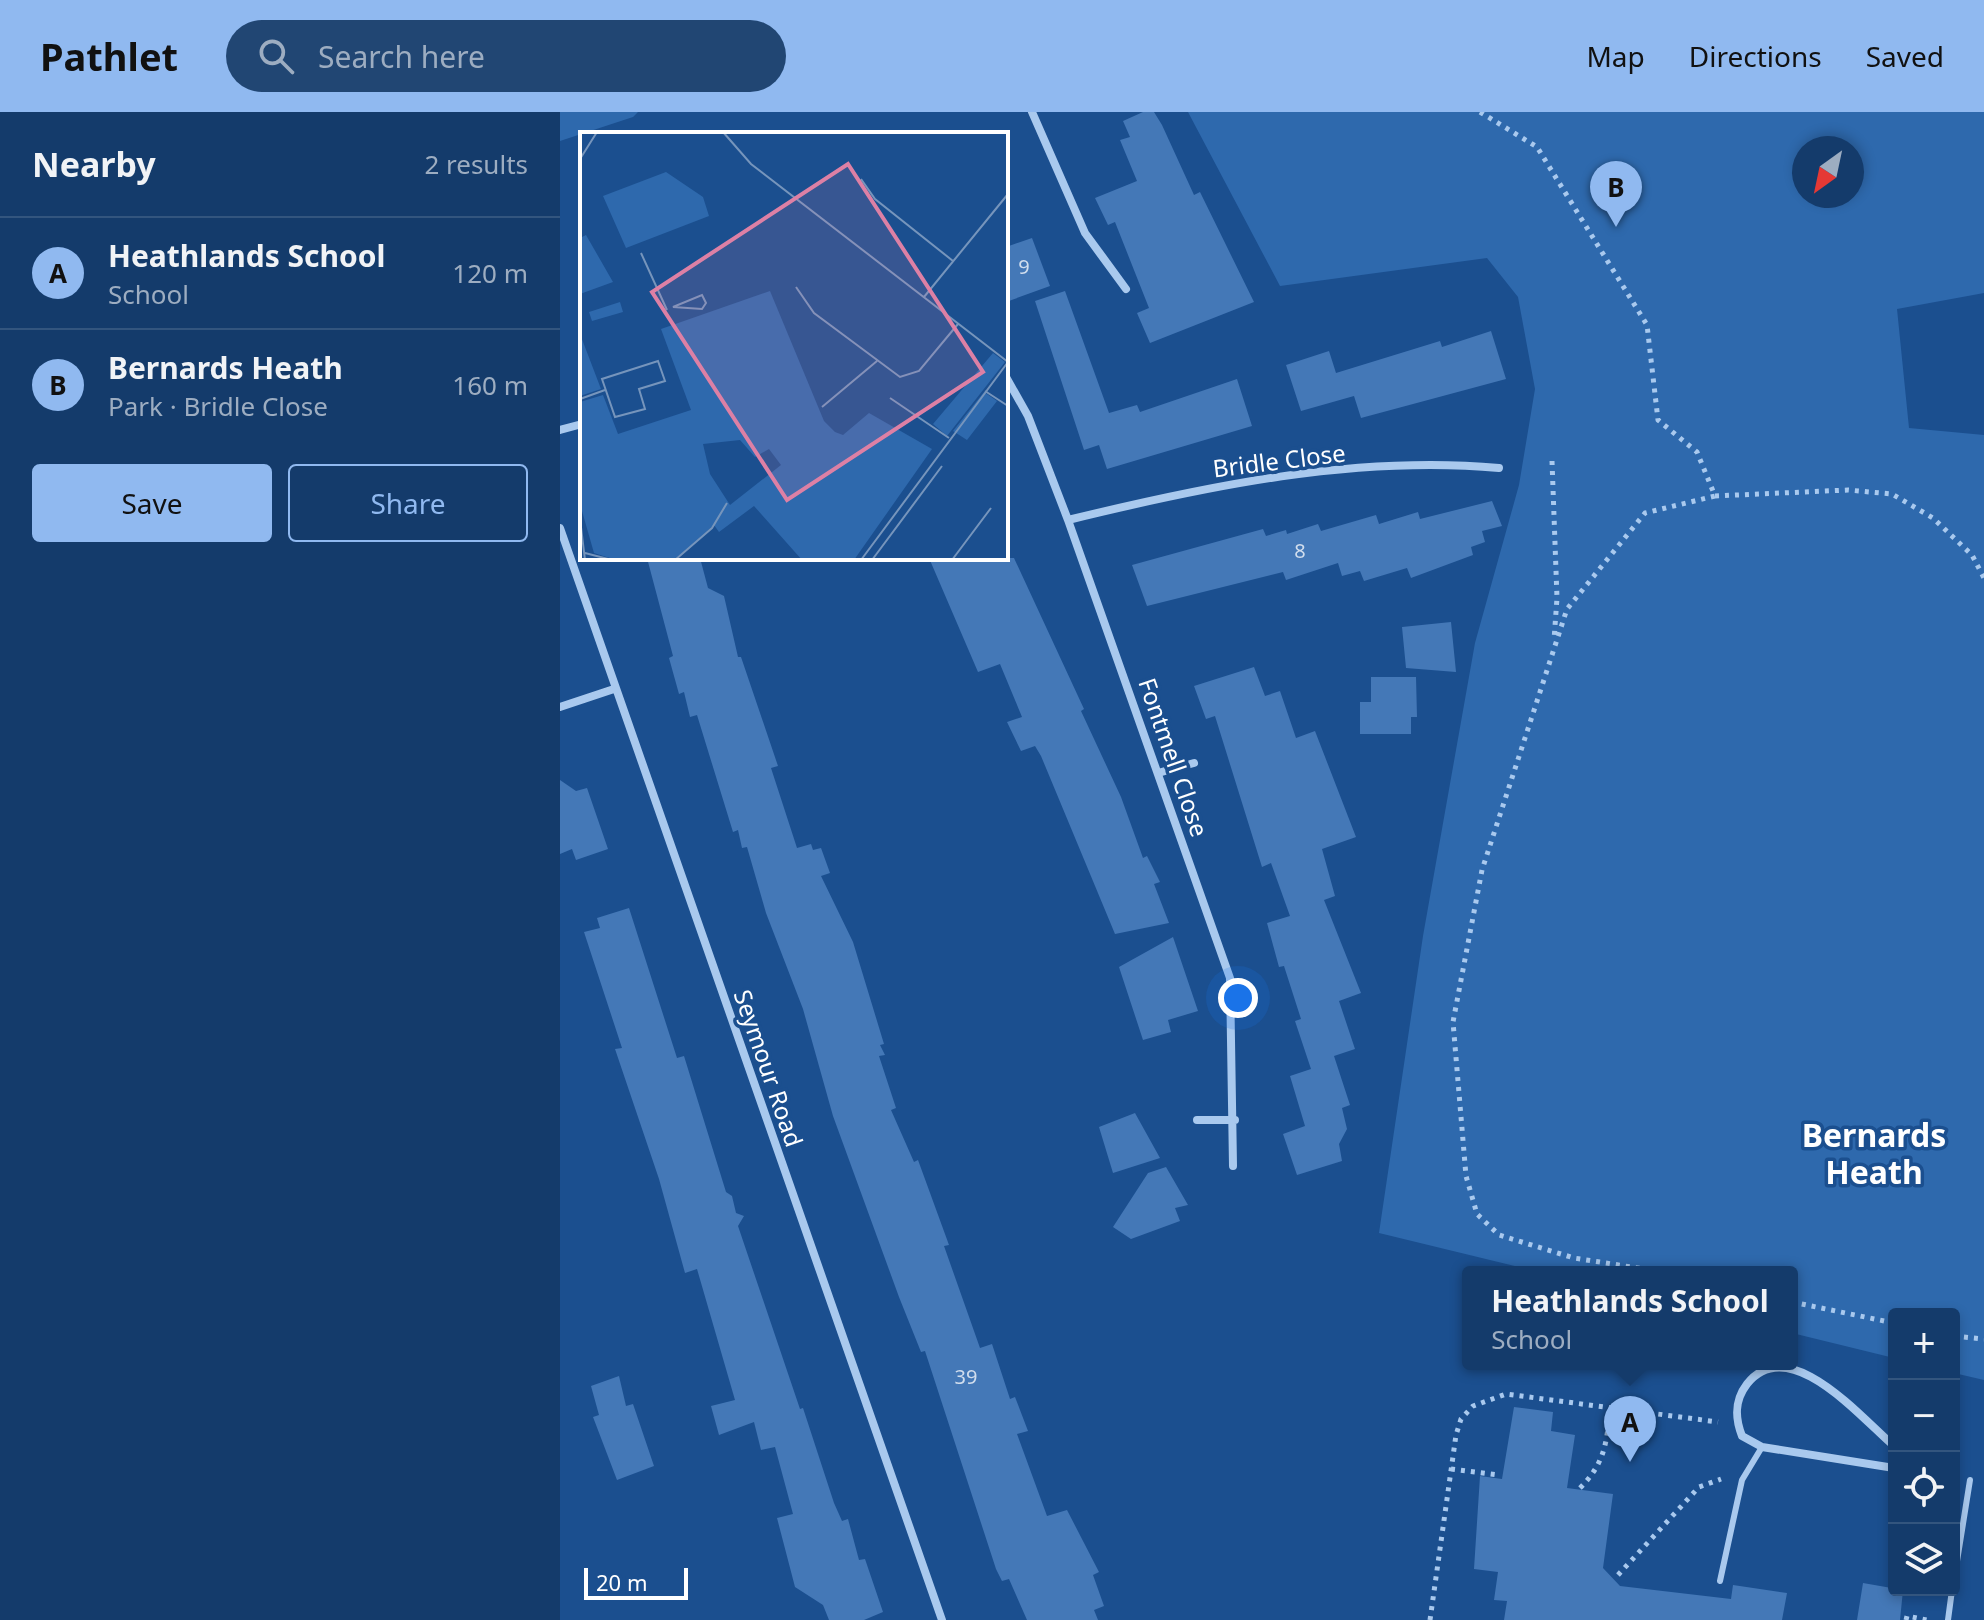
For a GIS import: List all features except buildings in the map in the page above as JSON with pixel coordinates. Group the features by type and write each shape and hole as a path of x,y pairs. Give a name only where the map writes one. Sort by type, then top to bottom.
{"street":[{"path":"1032,112 1085,233 1126,289"},
{"name":"Fontmell Close","path":"1008,381 1028,416 1068,520 1230,978 1235,1120 1233,1166"},
{"path":"560,430 580,425"},
{"name":"Bridle Close","path":"1068,520 1172,494 1323,471 1449,464 1499,468"},
{"name":"Seymour Road","path":"560,528 942,1620"},
{"path":"560,707 614,689"},
{"path":"1158,773 1194,763"},
{"path":"1197,1120 1235,1120"},
{"path":"1771,1370 1749,1382 1739,1398 1735,1416 1742,1436 1762,1447 1888,1467"},
{"path":"1798,1370 1811,1374 1888,1441"}],"lane":[{"path":"1720,1581 1742,1480 1762,1447"},
{"path":"1960,1542 1970,1480"},
{"path":"1948,1620 1951,1596"}],"path":[{"path":"1480,112 1537,147 1647,325 1658,420 1697,452 1715,496"},
{"path":"1552,461 1557,598 1554,647"},
{"path":"1625,1266 1574,1258 1499,1235 1477,1214 1466,1176 1453,1022 1482,870 1567,609 1645,513 1715,496 1848,490 1892,494 1933,518 1972,555 1984,578"},
{"path":"1798,1303 1888,1322"},
{"path":"1960,1337 1984,1339"},
{"path":"1430,1620 1461,1419 1473,1406 1506,1394 1738,1425"},
{"path":"1580,1488 1597,1472 1606,1450 1610,1408"},
{"path":"1451,1469 1499,1475"},
{"path":"1618,1575 1699,1487 1724,1478 1742,1480"},
{"path":"1906,1620 1907,1616 1927,1620"}],"shaded area":[{"path":"560,112 638,112 633,117 560,141"},
{"path":"1188,112 1984,112 1984,293 1897,309 1909,428 1984,435 1984,1380 1960,1374 1960,1308 1888,1308 1888,1357 1798,1334 1798,1266 1514,1266 1379,1233 1423,936 1475,643 1519,485 1535,389 1518,297 1487,258 1280,286"}],"place":[{"name":"Bernards Heath","path":"1616,227"},
{"name":"Heathlands School","path":"1630,1462"}],"district":[{"name":"Bernards Heath","path":"1874,1152"}]}
